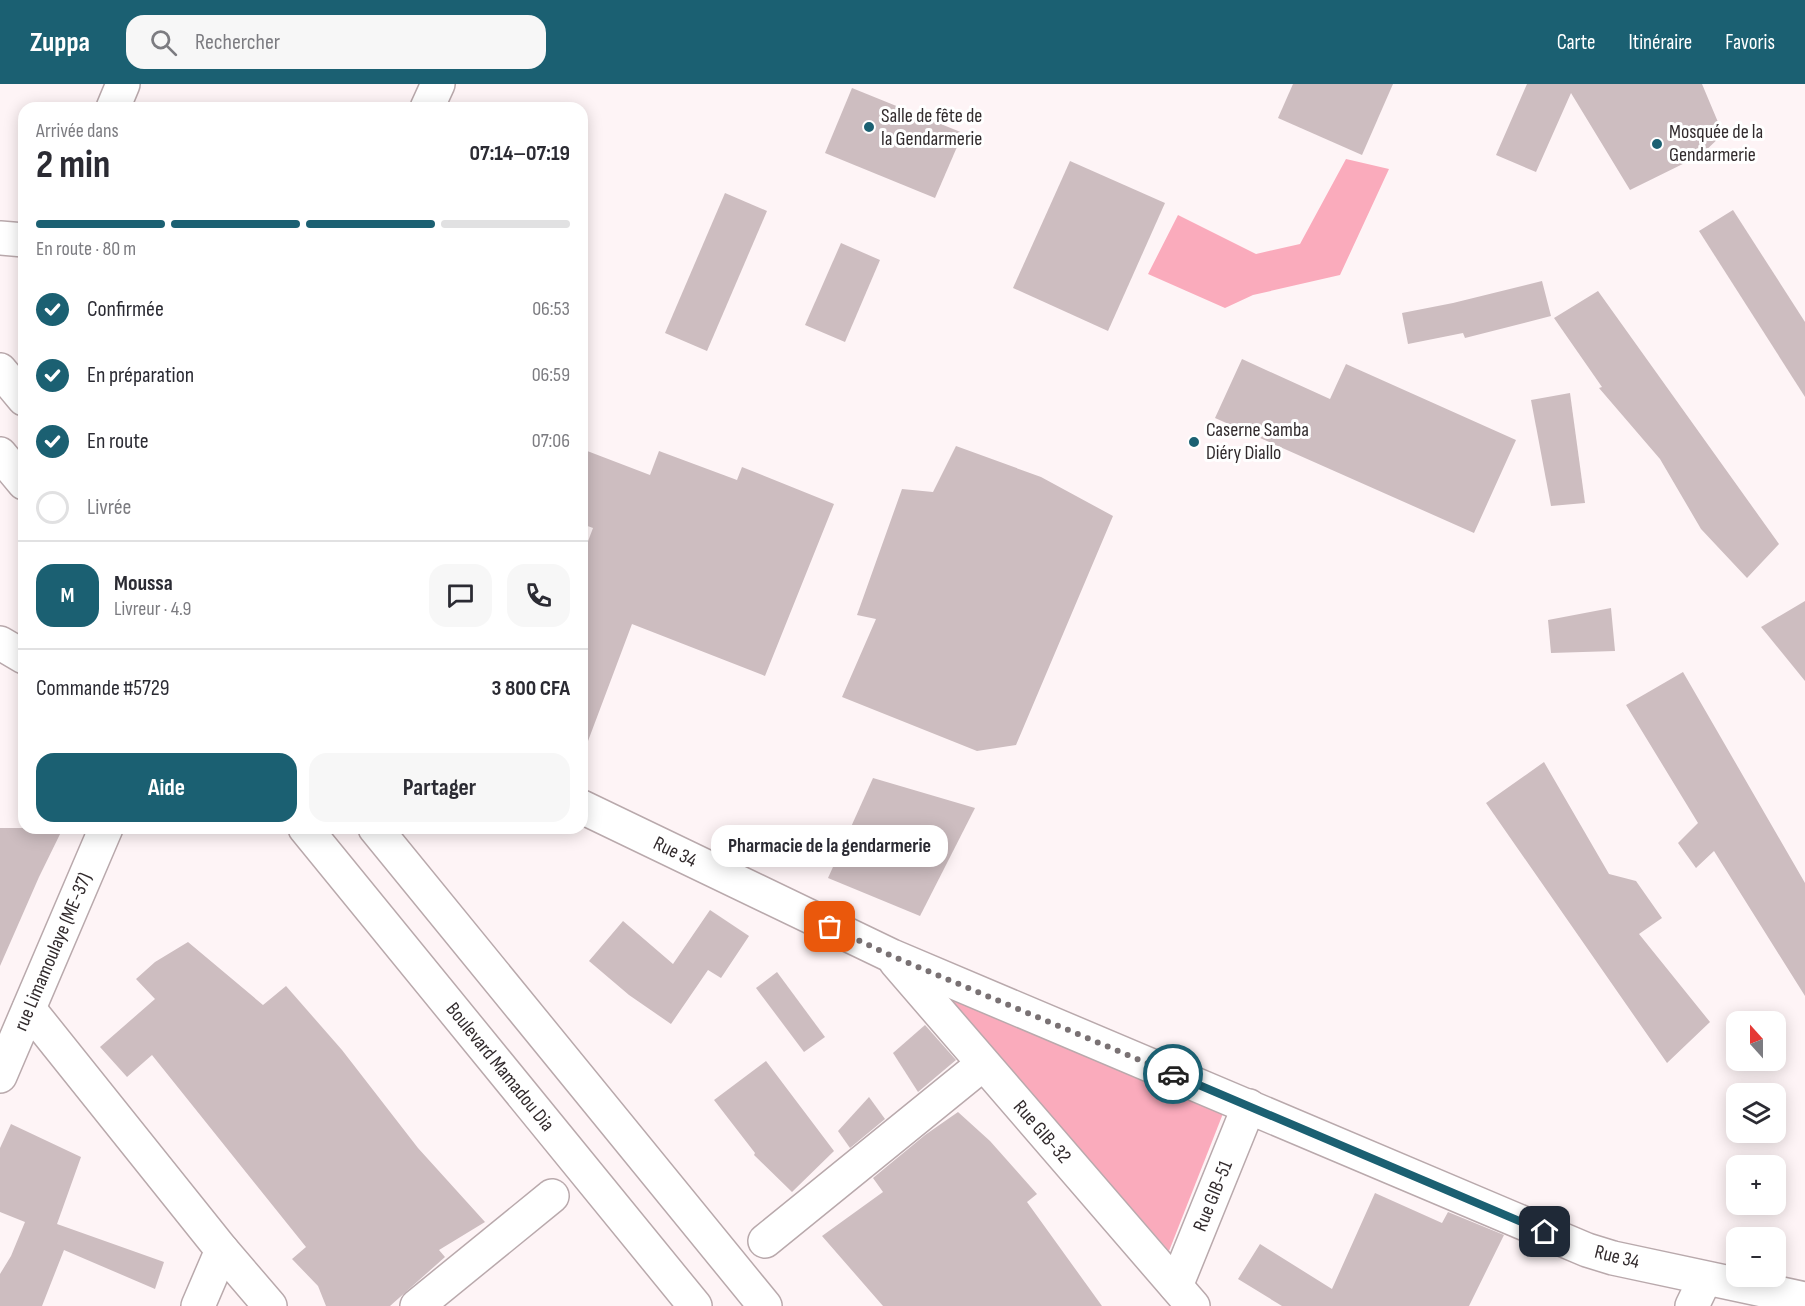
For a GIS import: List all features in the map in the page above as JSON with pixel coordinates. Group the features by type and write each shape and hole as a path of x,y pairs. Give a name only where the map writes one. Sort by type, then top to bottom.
{"street":[{"path":"116,102 123,84"},
{"path":"430,102 438,84"},
{"path":"0,238 18,240"},
{"path":"0,369 18,392"},
{"path":"0,454 18,476"},
{"path":"0,643 18,654"},
{"name":"Rue 34","path":"588,810 892,956 1587,1250 1654,1266 1699,1292 1805,1299"},
{"name":"rue Limamoulaye (ME-37)","path":"0,1076 103,834"},
{"name":"Boulevard Mamadou Dia","path":"309,834 695,1306"},
{"path":"380,834 765,1306"},
{"name":"Rue GIB-32","path":"892,956 1184,1296"},
{"path":"30,1009 222,1250 270,1306"},
{"path":"765,1241 983,1064"},
{"name":"Rue GIB-51","path":"1184,1296 1249,1106"},
{"path":"417,1306 552,1196"},
{"path":"198,1306 222,1250"}],"shaded area":[{"path":"1346,159 1389,169 1340,275 1253,295 1225,308 1148,274 1178,215 1256,254 1300,244"},
{"path":"949,999 1224,1111 1169,1251"}],"building":[{"path":"1293,84 1393,84 1362,155 1278,118"},
{"name":"Mosquée de la Gendarmerie","path":"1527,84 1702,84 1723,134 1701,155 1630,190 1571,93 1536,172 1496,155"},
{"path":"852,88 963,133 935,198 825,153"},
{"path":"1070,161 1165,203 1108,331 1013,288"},
{"path":"725,193 767,211 707,351 665,333"},
{"path":"1733,210 1805,322 1805,397 1699,231"},
{"path":"841,243 880,260 845,342 805,325"},
{"path":"1542,281 1551,316 1465,338 1463,333 1408,344 1402,313"},
{"path":"1598,291 1779,544 1747,578 1701,529 1660,459 1599,388 1602,387 1554,318"},
{"path":"1242,359 1330,399 1346,364 1516,440 1474,533 1215,418"},
{"path":"1570,393 1585,503 1551,506 1531,400"},
{"path":"956,446 1041,477 1113,516 1016,745 977,751 842,697 876,619 857,615 902,489 933,492"},
{"path":"588,451 650,475 659,451 737,480 742,467 834,504 765,676 632,624 588,741 588,541 593,528 588,526"},
{"path":"1805,601 1805,681 1761,627"},
{"path":"1611,608 1615,651 1551,653 1548,620"},
{"path":"1683,672 1805,883 1805,996 1714,851 1696,868 1678,843 1698,823 1626,705"},
{"path":"1544,762 1609,874 1636,881 1662,918 1639,934 1710,1022 1667,1063 1486,803"},
{"path":"873,778 975,808 920,916 828,878"},
{"path":"0,828 18,828 18,834 60,834 39,877 0,966"},
{"path":"710,910 749,936 721,978 708,970 671,1024 629,995 589,961 623,921 673,964"},
{"path":"188,942 263,1005 286,986 342,1050 418,1148 485,1222 439,1250 445,1257 390,1306 326,1306 318,1286 292,1259 306,1247 152,1055 127,1077 100,1047 155,999 136,979 155,962"},
{"path":"777,972 825,1037 804,1052 756,988"},
{"path":"925,1025 956,1060 918,1092 893,1053"},
{"path":"766,1061 834,1151 792,1192 754,1155 755,1153 714,1100"},
{"path":"869,1097 885,1119 850,1148 838,1131"},
{"path":"958,1112 990,1141 1037,1194 1027,1202 1102,1306 883,1306 822,1236 883,1192 873,1178 925,1135"},
{"path":"11,1124 81,1157 57,1224 164,1262 155,1289 64,1250 42,1306 0,1306 0,1274 11,1256 25,1222 0,1212 0,1148"},
{"path":"1375,1193 1442,1223 1448,1212 1504,1235 1469,1306 1282,1306 1238,1279 1260,1244 1332,1289"}],"way so far":[{"path":"830,927 892,956 1173,1074"}],"place":[{"name":"Salle de fête de la Gendarmerie","path":"869,127"},
{"name":"Mosquée de la Gendarmerie","path":"1657,144"},
{"name":"Caserne Samba Diéry Diallo","path":"1194,442"},
{"name":"Pharmacie de la gendarmerie","path":"830,927"}],"route":[{"path":"1173,1074 1545,1232"}]}
